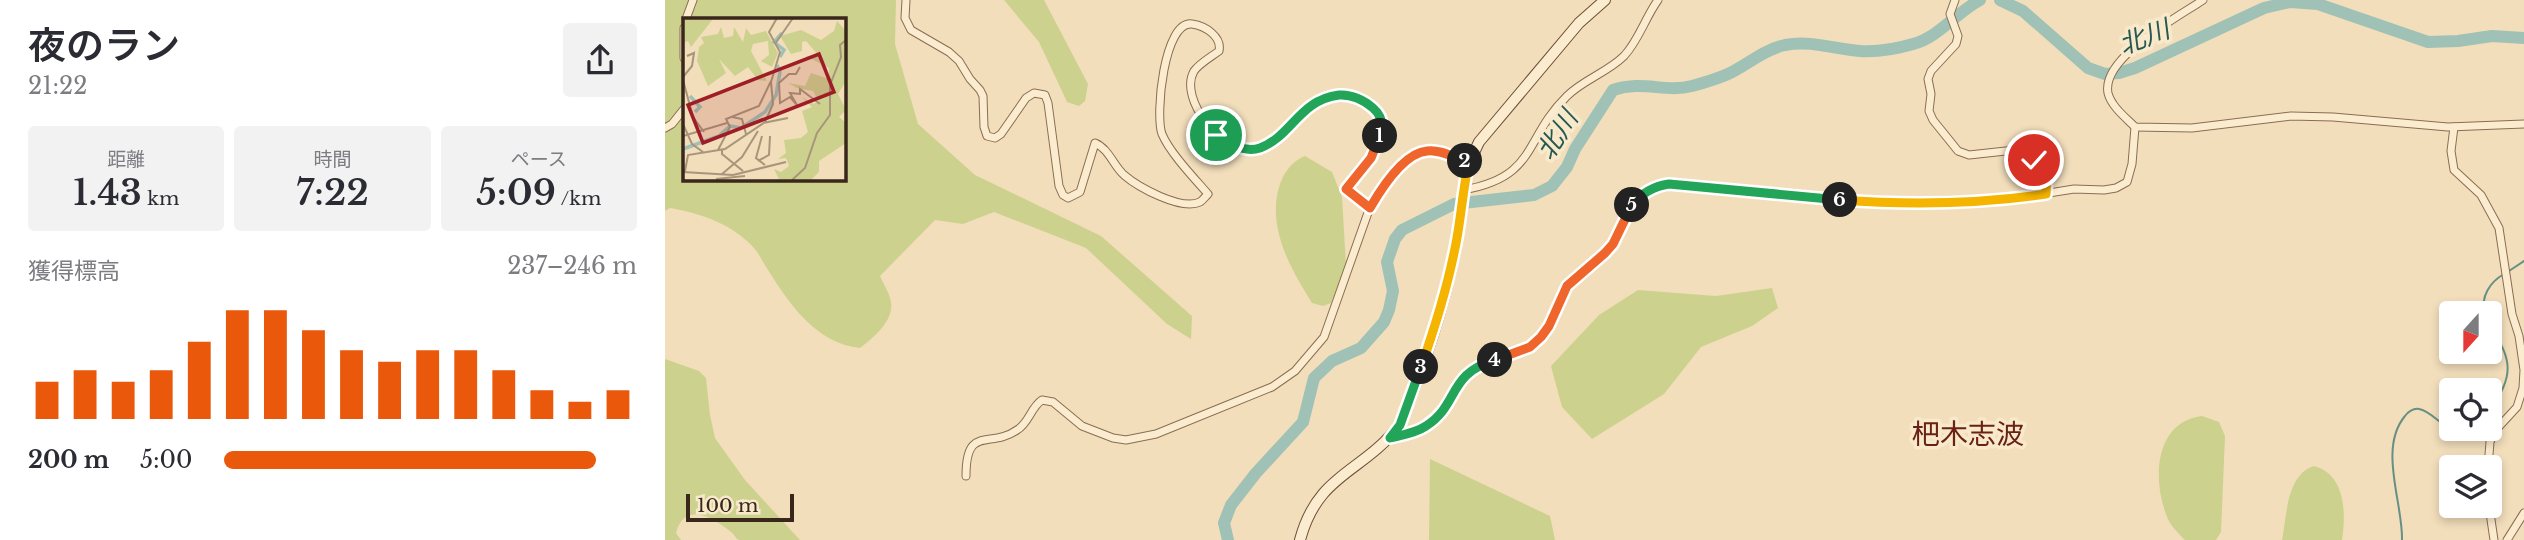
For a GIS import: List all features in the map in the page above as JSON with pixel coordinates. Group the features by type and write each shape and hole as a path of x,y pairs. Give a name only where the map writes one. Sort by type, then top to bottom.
{"main road":[{"path":"1300,540 1305,522 1318,498 1334,481 1390,438 1400,425 1438,317 1455,250 1462,190 1469,162 1479,142 1579,23 1605,0"}],"street":[{"path":"686,18 693,0"},
{"path":"906,0 905,18 911,30 960,61 980,90 987,136 995,138 1001,134 1026,98 1034,93 1045,96 1059,186 1063,195 1068,198 1080,192 1095,144 1103,147 1123,174 1143,189 1188,203 1200,201 1208,194 1166,141 1159,121 1159,105 1170,47 1176,31 1191,24 1218,38 1219,51 1195,70 1191,80 1193,93 1206,122 1216,135 1227,143 1243,149 1257,149 1272,142 1303,110 1329,96 1351,96 1367,102 1377,112 1382,119 1383,128 1376,146 1371,158 1346,189 1370,208"},
{"path":"1462,190 1495,182 1521,164 1568,94 1623,57 1634,44 1646,16 1658,0"},
{"path":"1955,0 1950,14 1958,36 1956,44 1931,71 1929,79 1929,111 1933,120 1958,151 1969,155 2015,150 2028,156 2047,174 2046,194"},
{"path":"2203,0 2140,43 2115,67 2108,84 2108,94 2135,127 2192,128 2291,116 2454,127 2524,124"},
{"path":"665,128 683,110"},
{"path":"1390,438 1415,432 1428,425 1448,404 1459,382 1468,372 1483,363 1530,347 1541,337 1549,326 1567,286 1592,267 1613,244 1636,200 1660,186 1669,184 1890,202 1977,200 2074,189 2104,190 2116,188 2127,181 2132,164 2135,127"},
{"path":"2454,127 2451,152 2454,170 2481,195 2499,228 2512,314 2519,336 2524,370 2523,388 2517,407 2494,432 2489,455"},
{"path":"966,476 966,461 974,444 1016,432 1042,400 1053,402 1082,426 1126,440 1156,435 1283,380 1313,352 1324,337 1370,208 1393,174 1418,153 1435,151 1469,162"},
{"path":"2507,540 2524,513"},
{"path":"2491,518 2494,540"}],"green space":[{"path":"665,0 896,0 895,44 918,124 975,175 1101,236 1192,316 1191,339 1167,324 1086,248 994,212 963,224 935,220 880,276 891,302 886,322 860,348 844,345 817,330 795,309 755,249 745,239 715,221 670,208 665,211"},
{"path":"1004,0 1044,0 1088,84 1085,101 1079,106 1067,102 1039,42"},
{"path":"1305,156 1332,172 1342,197 1346,265 1331,303 1323,306 1312,303 1296,276 1278,231 1276,215 1276,200 1282,179 1293,164"},
{"path":"1772,288 1778,308 1752,326 1701,347 1664,394 1592,439 1562,407 1551,366 1599,315 1638,290 1716,296"},
{"path":"665,359 699,371 706,378 715,438 745,480 800,540 739,540 716,521 692,515 685,517 680,523 676,533 681,540 665,540"},
{"path":"2202,416 2219,422 2225,436 2221,532 2216,540 2185,540 2169,522 2163,504 2159,472 2161,456 2165,442 2174,430 2186,421"},
{"path":"1430,459 1550,516 1555,540 1429,540"},
{"path":"2314,466 2332,478 2342,496 2342,540 2282,540 2293,487 2305,471"}],"waterway":[{"name":"北川","path":"1228,540 1224,523 1231,505 1303,422 1314,378 1332,361 1361,348 1384,322 1393,291 1387,262 1395,239 1402,230 1454,204 1534,195 1552,186 1567,167 1575,149 1613,90 1634,86 1692,86 1728,74 1762,54 1785,45 1813,44 1866,51 1907,46 1931,36 1980,0"},
{"name":"北川","path":"2000,0 2023,11 2088,68 2105,74 2135,68 2264,8 2290,2 2318,4 2428,42 2492,36 2524,38"},
{"path":"2509,271 2524,261"},
{"path":"2484,301 2494,281 2504,274"},
{"path":"2502,389 2508,368 2503,349"},
{"path":"2402,540 2392,460 2397,429 2411,410 2423,410 2439,421"}],"district":[{"name":"杷木志波","path":"1968,434"}],"route":[{"path":"1216,135 1243,149 1257,149 1272,142 1303,110 1319,100 1344,95 1367,102 1382,119 1383,128 1371,158 1346,189 1370,208 1393,174 1418,153 1435,151 1469,162 1462,190 1455,250 1438,317 1400,425 1390,438 1415,432 1428,425 1448,404 1459,382 1468,372 1483,363 1530,347 1541,337 1549,326 1567,286 1592,267 1613,244 1629,209 1645,192 1669,184 1890,202 2018,198 2046,194 2047,174 2034,160"}]}
